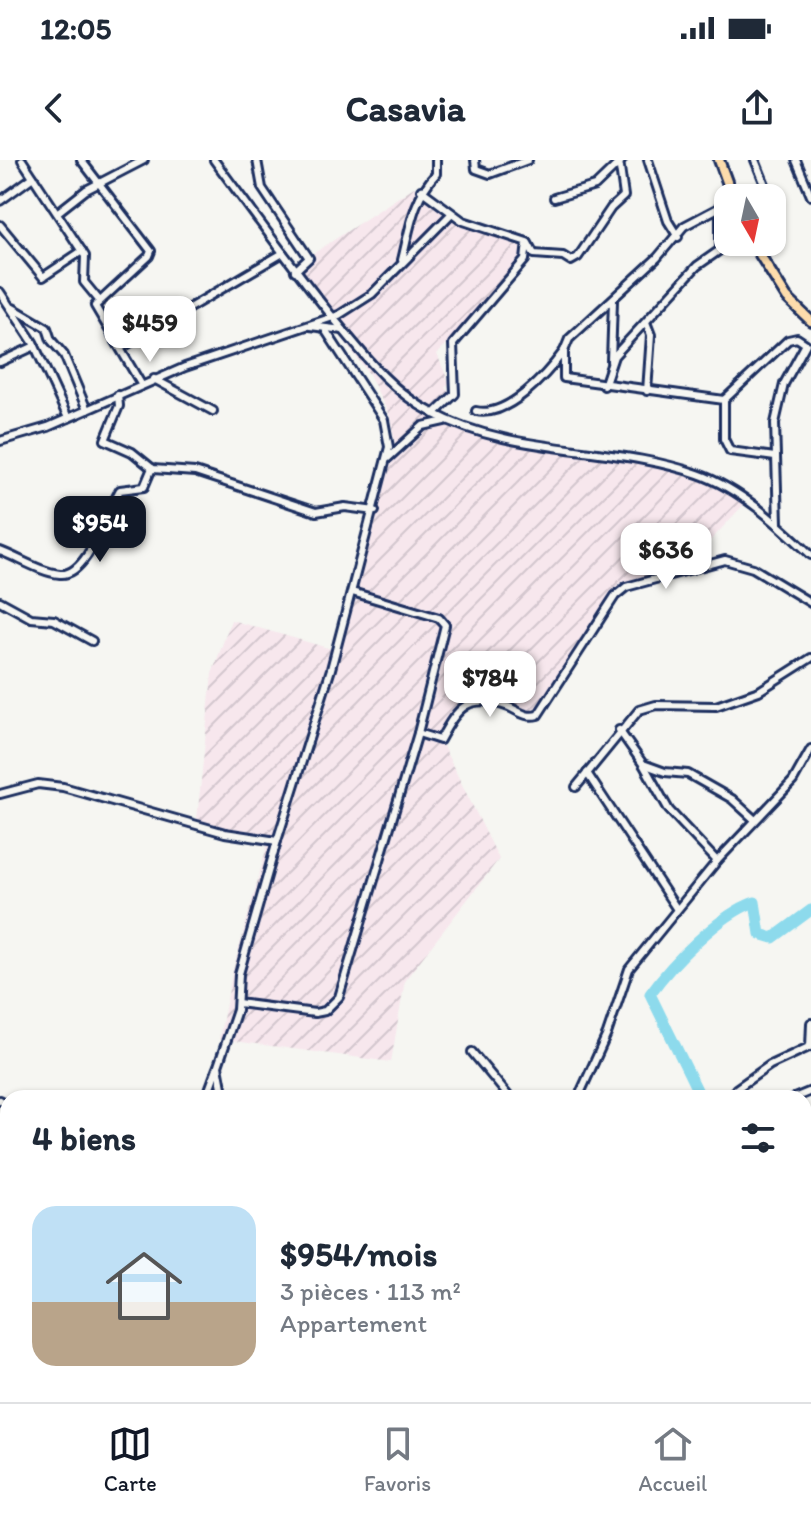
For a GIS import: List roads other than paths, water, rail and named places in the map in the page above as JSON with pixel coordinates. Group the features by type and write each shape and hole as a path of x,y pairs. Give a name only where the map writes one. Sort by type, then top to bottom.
{"main road":[{"path":"719,160 728,184"},
{"path":"761,256 787,298 811,321"}],"street":[{"path":"22,160 82,251 87,264 84,282 98,299"},
{"path":"81,160 151,253 125,280 98,299 95,306 141,384"},
{"path":"58,212 100,183 144,160"},
{"path":"214,160 295,271 343,330 391,384 434,414 539,444 695,473 747,501 778,523 811,555"},
{"path":"257,160 268,200 309,258 295,271"},
{"path":"402,261 421,190 436,174 436,160"},
{"path":"475,160 476,169 490,174 528,160"},
{"path":"554,198 595,186 621,160"},
{"path":"434,414 455,394 452,349 456,339 530,255 561,255 571,261 578,257 611,208 624,196 621,160"},
{"path":"648,160 668,221 678,237"},
{"path":"755,160 765,184"},
{"path":"796,160 808,182 811,196"},
{"path":"0,201 33,177"},
{"path":"421,190 451,214 527,242 530,255"},
{"path":"476,411 499,409 525,391 564,351 569,339 678,237 684,226 714,211"},
{"path":"0,441 68,418 154,379 333,318 372,294 451,214"},
{"path":"0,225 43,277 82,251"},
{"path":"121,348 283,253"},
{"path":"611,361 697,266 714,254"},
{"path":"0,292 35,346 68,418"},
{"path":"604,386 611,361 609,330 613,300"},
{"path":"12,308 47,328 51,340 64,355 87,410"},
{"path":"646,322 651,335 647,391"},
{"path":"310,326 326,331 343,330"},
{"path":"209,1090 238,1003 239,974 352,592 388,458 389,441 384,420 326,331"},
{"path":"775,457 735,454 725,446 724,400 788,340 797,338 806,344 782,390 774,428 778,523"},
{"path":"0,362 35,346"},
{"path":"564,351 566,379 724,400"},
{"path":"154,379 213,411"},
{"path":"118,395 119,406 105,440 132,452 152,468 195,472 316,512 345,507 375,511"},
{"path":"388,458 423,426 449,420"},
{"path":"0,551 54,573 74,571 85,561 120,490 144,487 152,468"},
{"path":"418,733 440,740 456,710 466,703 501,705 527,716 538,715 615,596 626,587 725,560 753,568 811,603"},
{"path":"238,1003 315,1013 328,1009 339,997 418,733 445,625 439,618 352,592"},
{"path":"0,601 31,618 54,620 92,641"},
{"path":"576,787 619,730 642,708 656,705 712,707 754,693 811,658"},
{"path":"619,730 669,810 717,861"},
{"path":"582,1090 607,1034 629,969 717,861 793,781 811,749"},
{"path":"643,764 665,772 688,774 732,799 755,820"},
{"path":"587,773 676,908"},
{"path":"0,794 38,784 63,787 225,833 277,841"},
{"path":"736,1089 770,1065 811,1047 811,1023"},
{"path":"472,1052 503,1090"},
{"path":"218,1066 222,1090"}],"waterway":[{"path":"697,1090 650,994 698,941 741,908 755,902 760,934 773,938 811,910"}]}
